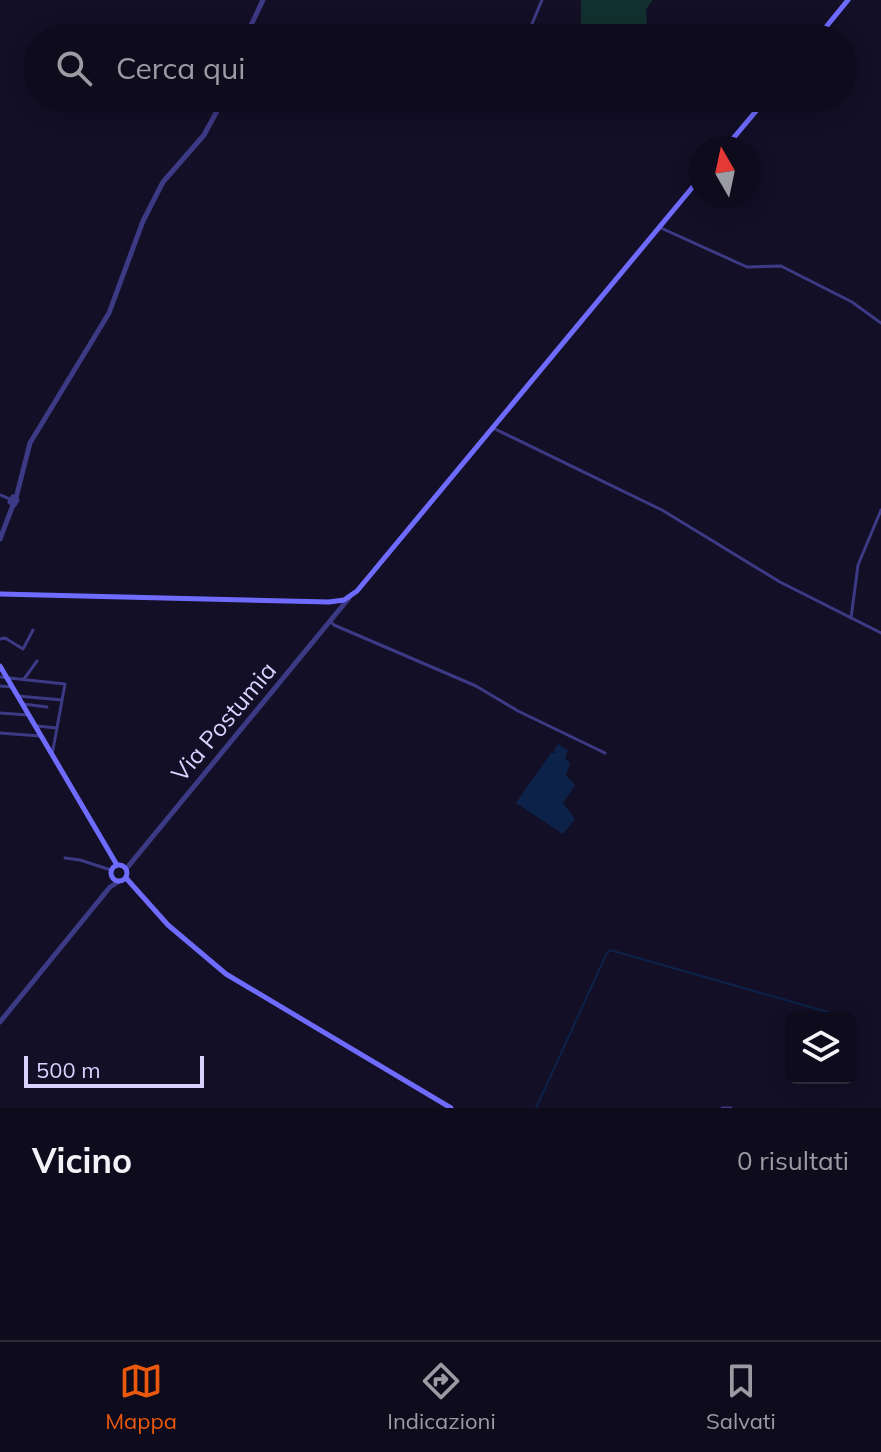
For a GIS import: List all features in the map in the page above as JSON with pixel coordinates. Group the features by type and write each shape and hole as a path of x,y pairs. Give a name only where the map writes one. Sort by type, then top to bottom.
{"main road":[{"path":"828,24 848,0"},
{"path":"735,136 755,112"},
{"path":"0,594 329,602 349,597 689,192"},
{"path":"0,666 5,682 23,704 128,881 175,932 226,974 451,1108"},
{"path":"122,867 111,870 115,880 128,881"}],"street":[{"path":"252,24 263,0"},
{"path":"532,24 542,0"},
{"path":"0,539 30,443 109,313 143,221 169,174 204,135 216,112"},
{"path":"659,228 747,267 781,266 852,302 881,323"},
{"path":"493,428 662,510 741,559 881,633"},
{"path":"0,495 13,501"},
{"path":"851,618 855,577 881,510"},
{"name":"Via Postumia","path":"122,867 132,861 349,597"},
{"path":"330,621 476,686 509,706 605,753"},
{"path":"0,639 5,638 23,649 33,630"},
{"path":"24,679 37,661"},
{"path":"5,682 24,679 65,684 52,755"},
{"path":"18,696 62,700"},
{"path":"23,704 47,707"},
{"path":"0,713 29,715"},
{"path":"35,725 57,728"},
{"path":"0,733 41,736"},
{"path":"65,858 111,870"},
{"path":"0,1022 115,880"},
{"path":"722,1108 731,1108"}],"green space":[{"path":"581,0 653,0 646,9 647,24 581,24"}],"water":[{"path":"558,744 568,750 565,758 570,764 566,775 575,785 563,803 575,819 563,834 516,803 551,753 555,753"}],"waterway":[{"path":"536,1108 610,950 827,1012"}]}
